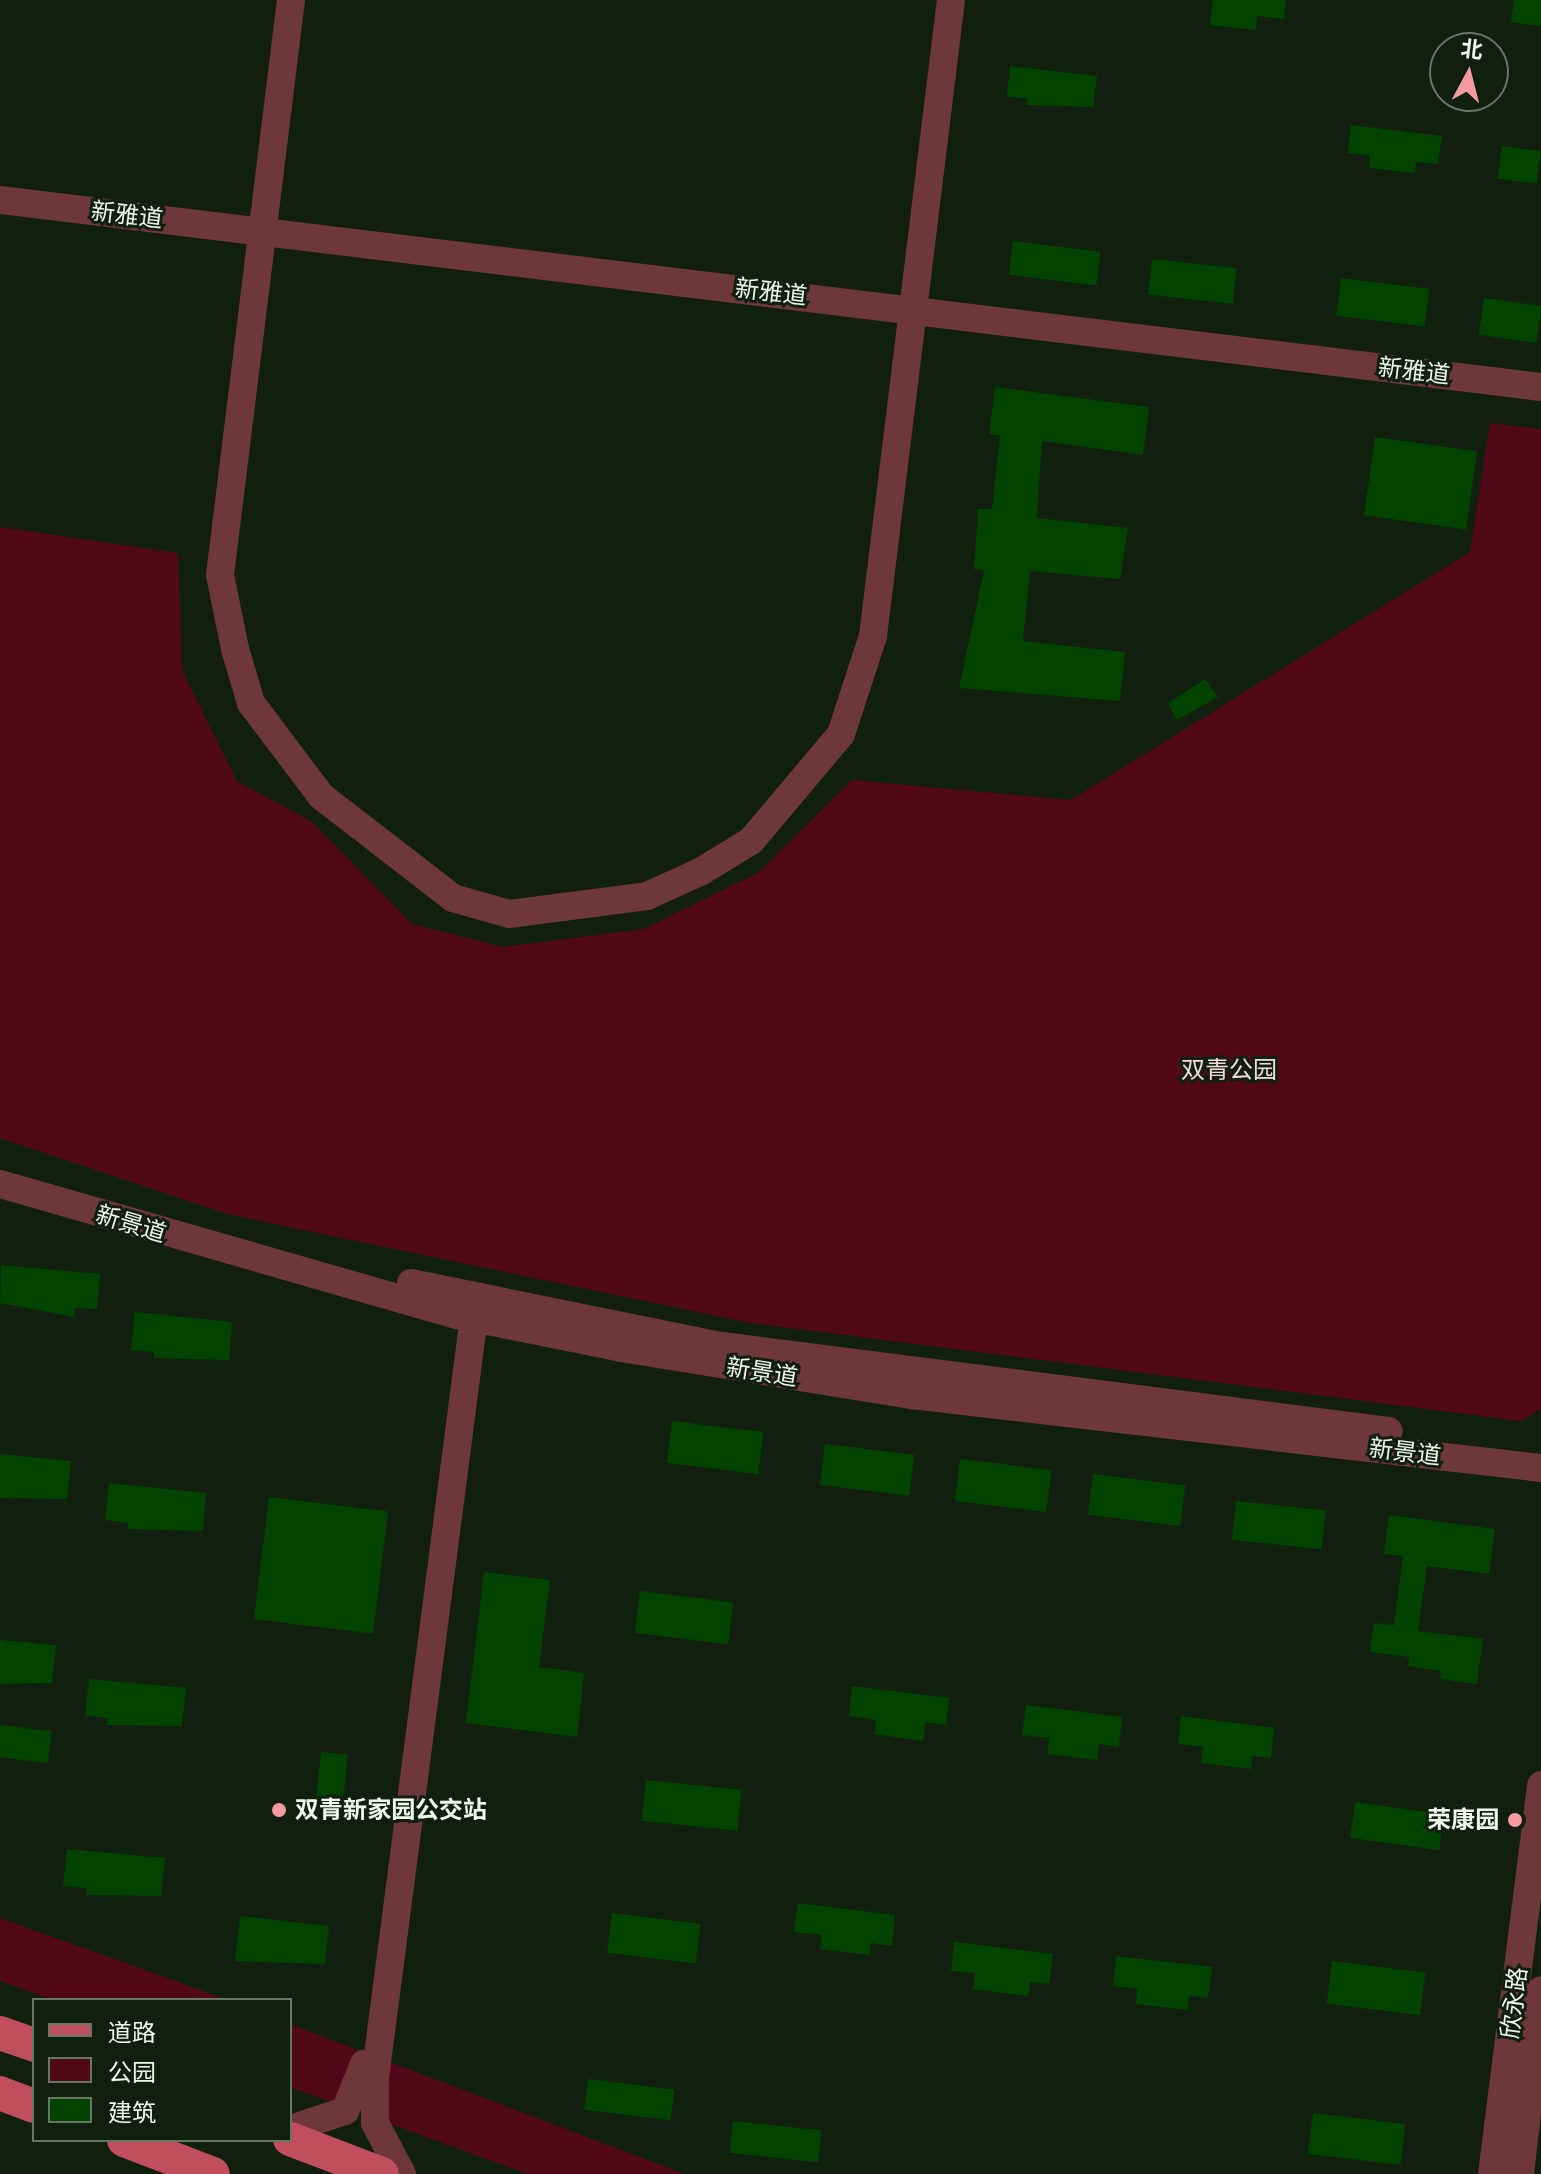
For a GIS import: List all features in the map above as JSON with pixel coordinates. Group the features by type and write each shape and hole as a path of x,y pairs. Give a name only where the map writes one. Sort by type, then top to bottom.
{"main road":[{"path":"0,2033 32,2044"},
{"path":"0,2093 32,2105"},
{"path":"292,2140 382,2174"},
{"path":"129,2142 213,2174"}],"street":[{"path":"291,0 220,575 251,703 278,747 356,830 453,898 509,914 647,896 700,872 751,841 823,763 855,701 873,636 951,0"},
{"name":"新雅道","path":"0,200 263,241"},
{"name":"新雅道","path":"0,219 263,241 913,318 1541,387"},
{"name":"新雅道","path":"913,318 1541,403"},
{"name":"新景道","path":"0,1166 467,1307 753,1350 1541,1450"},
{"name":"新景道","path":"0,1184 467,1307 912,1395 1541,1468"},
{"path":"292,2128 337,2117 362,2083 467,1307"},
{"path":"402,2174 375,2123 375,2078 467,1307"},
{"name":"欣永路","path":"1492,2174 1541,1785"},
{"name":"欣永路","path":"1520,2174 1541,1990"}],"green space":[{"name":"双青公园","path":"1490,423 1541,429 1541,1409 1521,1421 750,1323 227,1214 0,1138 0,527 178,553 182,670 237,781 312,822 412,924 503,947 644,929 759,872 852,780 1071,800 1470,552"},
{"path":"0,1918 221,1998 47,1998 0,1981"},
{"path":"292,2025 685,2174 527,2174 292,2088"}],"building":[{"path":"1213,0 1286,0 1284,19 1257,16 1256,30 1210,25"},
{"path":"1514,0 1541,0 1541,26 1511,22"},
{"path":"1010,66 1097,76 1093,107 1027,105 1027,99 1007,96"},
{"path":"1351,125 1442,136 1438,164 1416,162 1415,173 1369,168 1370,155 1348,153"},
{"path":"1502,146 1541,151 1537,184 1498,179"},
{"path":"1013,241 1100,252 1096,285 1009,275"},
{"path":"1152,259 1237,268 1233,304 1148,295"},
{"path":"1341,278 1429,289 1425,327 1336,316"},
{"path":"1484,298 1541,306 1536,343 1479,335"},
{"path":"995,387 1149,407 1143,455 1042,441 1037,518 1128,528 1120,579 1030,571 1023,641 1125,652 1120,701 959,688 984,570 974,569 978,509 992,509 1000,436 989,434"},
{"path":"1375,437 1477,451 1466,530 1364,515"},
{"path":"1205,679 1218,697 1177,720 1168,703"},
{"path":"1,1265 100,1274 97,1309 75,1308 74,1317 0,1303"},
{"path":"135,1312 232,1322 229,1360 154,1358 154,1352 131,1350"},
{"path":"672,1421 763,1432 758,1474 667,1463"},
{"path":"825,1444 914,1455 909,1496 820,1485"},
{"path":"0,1454 71,1461 67,1499 0,1498"},
{"path":"960,1459 1051,1470 1046,1512 955,1501"},
{"path":"1093,1474 1185,1485 1180,1526 1088,1515"},
{"path":"109,1483 206,1493 203,1531 128,1529 128,1523 105,1520"},
{"path":"269,1497 388,1512 373,1634 254,1619"},
{"path":"1236,1501 1326,1510 1321,1549 1232,1540"},
{"path":"1389,1515 1495,1529 1489,1574 1427,1566 1418,1631 1483,1639 1477,1684 1440,1679 1441,1671 1408,1666 1409,1657 1370,1652 1374,1623 1394,1625 1403,1556 1384,1554"},
{"path":"484,1572 550,1580 539,1667 584,1673 577,1737 466,1723"},
{"path":"640,1591 733,1602 728,1644 635,1633"},
{"path":"0,1640 56,1645 52,1683 0,1684"},
{"path":"89,1679 186,1688 182,1726 107,1725 108,1718 85,1716"},
{"path":"852,1686 949,1698 946,1725 926,1722 923,1741 874,1734 876,1720 849,1716"},
{"path":"1026,1705 1122,1717 1119,1747 1099,1744 1097,1760 1047,1754 1049,1738 1022,1735"},
{"path":"1181,1716 1274,1728 1271,1758 1252,1756 1251,1769 1201,1763 1203,1747 1178,1744"},
{"path":"0,1725 52,1731 48,1763 0,1757"},
{"path":"321,1752 348,1755 342,1810 315,1807"},
{"path":"646,1780 741,1790 737,1831 642,1821"},
{"path":"1355,1802 1444,1815 1439,1850 1350,1838"},
{"path":"67,1849 165,1858 161,1896 86,1895 87,1888 63,1886"},
{"path":"798,1903 895,1915 892,1946 871,1943 869,1955 820,1949 822,1935 794,1932"},
{"path":"612,1913 700,1924 695,1964 607,1953"},
{"path":"240,1916 329,1926 325,1964 235,1961"},
{"path":"954,1942 1053,1954 1049,1984 1030,1982 1028,1996 973,1989 975,1973 951,1971"},
{"path":"1116,1956 1212,1967 1208,1998 1189,1996 1187,2010 1136,2004 1137,1989 1113,1986"},
{"path":"1332,1961 1425,1972 1420,2015 1327,2004"},
{"path":"588,2079 674,2090 671,2120 584,2110"},
{"path":"1313,2113 1405,2124 1400,2165 1308,2154"},
{"path":"733,2121 822,2130 818,2162 730,2153"}],"place":[{"name":"双青新家园公交站","path":"279,1810"},
{"name":"荣康园","path":"1515,1820"}]}
